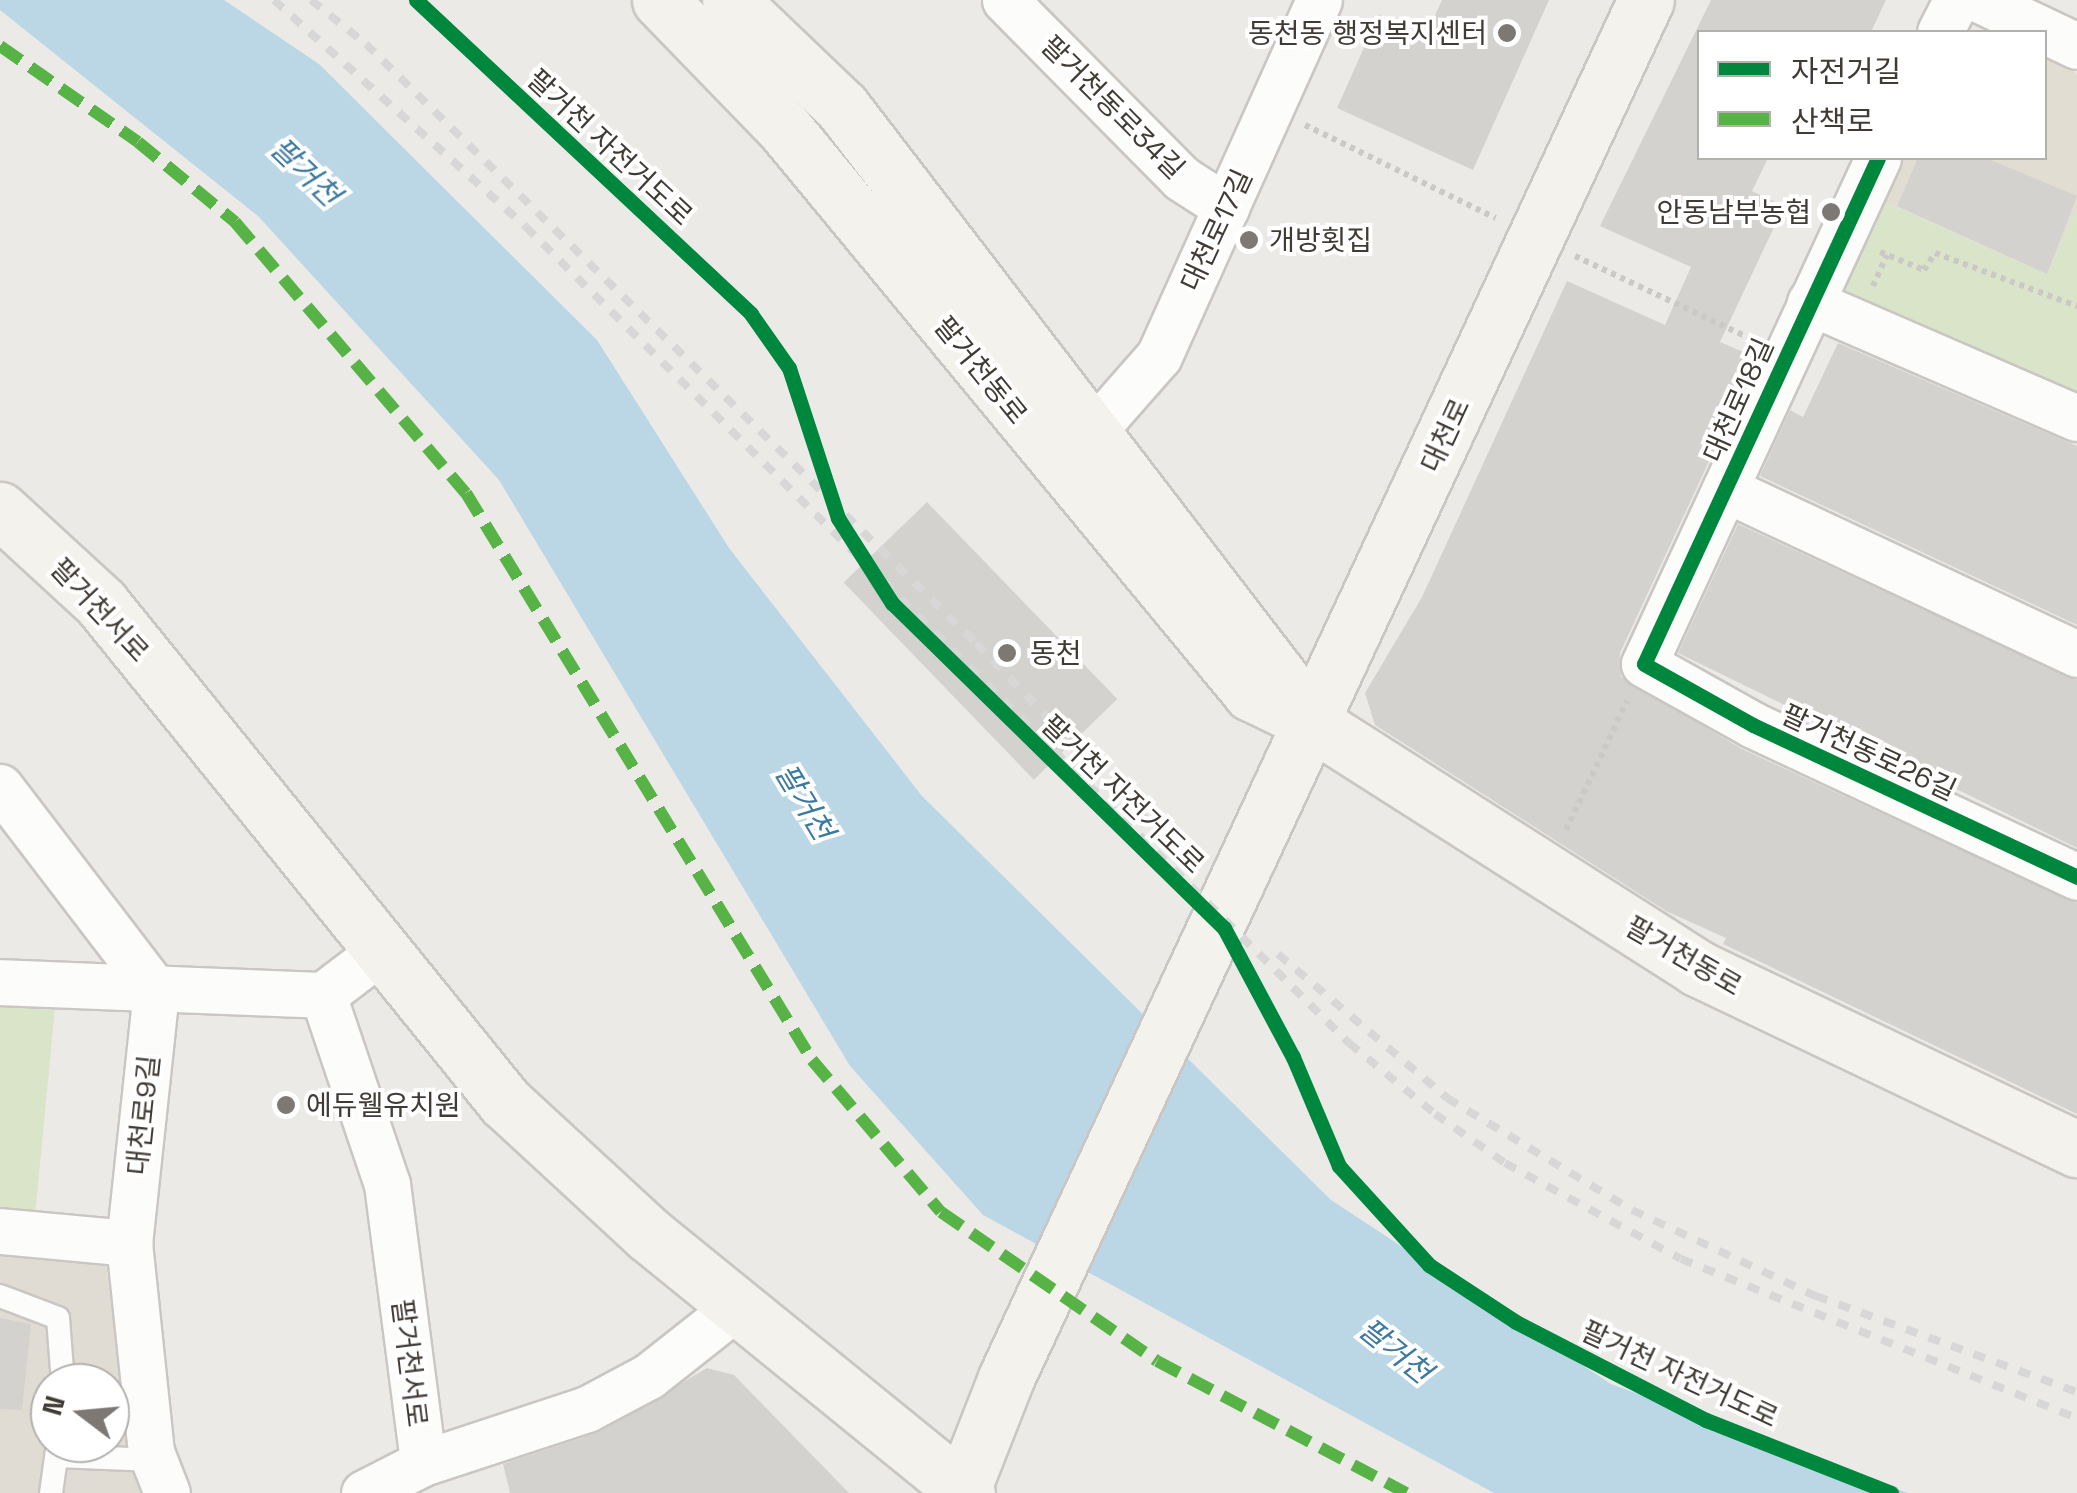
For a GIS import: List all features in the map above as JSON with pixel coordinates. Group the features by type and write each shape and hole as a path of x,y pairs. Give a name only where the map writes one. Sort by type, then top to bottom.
{"main road":[{"name":"팔거천동로","path":"660,0 784,128 1251,694 1313,723 1697,968 2077,1149"},
{"name":"팔거천동로","path":"730,0 842,107 1094,430 1313,723"},
{"name":"대천로","path":"963,1492 1006,1378 1646,0"},
{"name":"팔거천서로","path":"0,510 101,603 504,1102 735,1308 963,1492"}],"street":[{"name":"팔거천동로34길","path":"1005,0 1181,178 1226,207"},
{"path":"1941,30 1956,0"},
{"path":"1980,0 2043,30"},
{"name":"대천로17길","path":"1094,430 1159,356 1272,110 1311,4"},
{"path":"2047,32 2077,46"},
{"name":"대천로18길","path":"1644,664 1877,160"},
{"path":"1810,302 2077,418"},
{"path":"1725,489 2077,654"},
{"name":"팔거천동로26길","path":"1644,664 1752,725 2077,877"},
{"path":"0,787 156,990"},
{"path":"0,982 324,995 382,950"},
{"name":"대천로9길","path":"156,990 129,1244 161,1476"},
{"name":"팔거천서로","path":"324,995 386,1184 423,1462 587,1409 649,1376 735,1308"},
{"path":"0,1231 129,1244"},
{"path":"364,1493 423,1462"}],"lane":[{"path":"0,1296 58,1318 61,1363"},
{"path":"51,1493 55,1463"},
{"path":"109,1463 161,1476"}],"path":[{"path":"1272,110 1786,355"},
{"path":"1840,234 1924,270 1935,252 2077,306"},
{"path":"1546,873 1644,664"}],"shaded area":[{"path":"2047,52 2077,74 2077,209 2047,274 1880,200 1898,160 2047,160"},
{"path":"0,1246 105,1256 118,1363 30,1363 30,1463 130,1463 130,1436 153,1493 0,1493"}],"green space":[{"path":"1880,200 2047,274 2077,209 2077,399 1838,293"},
{"path":"0,1004 55,1008 35,1216 0,1214"}],"water":[{"name":"팔거천","path":"0,0 224,0 319,64 597,340 729,548 922,796 1331,1200 1611,1384 1908,1493 1494,1493 983,1215 850,1066 499,480 258,216 0,10"}],"building":[{"path":"1442,0 1549,0 1473,170 1337,108 1379,14 1426,35"},
{"path":"1711,0 1886,0 1872,30 1697,30 1697,160 1767,160 1752,191 1784,206 1720,342 1757,358 1620,653 1621,677 1742,749 2077,903 2077,1114 1723,944 1726,938 1666,911 1375,725 1365,693 1422,597 1567,281 1665,325 1691,267 1600,226"},
{"path":"1917,160 1991,160 2077,196 2047,274 1897,206"},
{"path":"1838,343 2077,446 2077,625 1760,476 1790,410 1803,417"},
{"path":"927,502 1117,699 1034,780 844,583"},
{"path":"1738,524 2077,680 2077,848 1678,653"},
{"path":"0,1318 31,1324 22,1410 0,1409"},
{"path":"707,1368 734,1375 849,1493 510,1493 503,1464 599,1432"}],"railway":[{"path":"274,0 526,227 1349,1043 1435,1114 1505,1163 1681,1259 2077,1418"},
{"path":"311,0 366,44 976,643 1173,847"},
{"path":"1278,954 1447,1098 1632,1210 1816,1296 2077,1392"}],"marked path":[{"path":"0,46 138,142 235,222 466,493 812,1060 941,1212 1157,1361 1406,1493"}],"cycle path":[{"name":"팔거천 자전거도로","path":"416,0 751,314 789,368 838,518 892,603 1224,928 1293,1057 1339,1166 1429,1265 1516,1322 1706,1420 1891,1493"},
{"path":"1877,160 1644,664 1753,725 2077,877"}],"place":[{"name":"동천동 행정복지센터","path":"1507,33"},
{"name":"안동남부농협","path":"1831,212"},
{"name":"개방횟집","path":"1249,240"},
{"name":"동천","path":"1007,653"},
{"name":"에듀웰유치원","path":"286,1105"}]}
